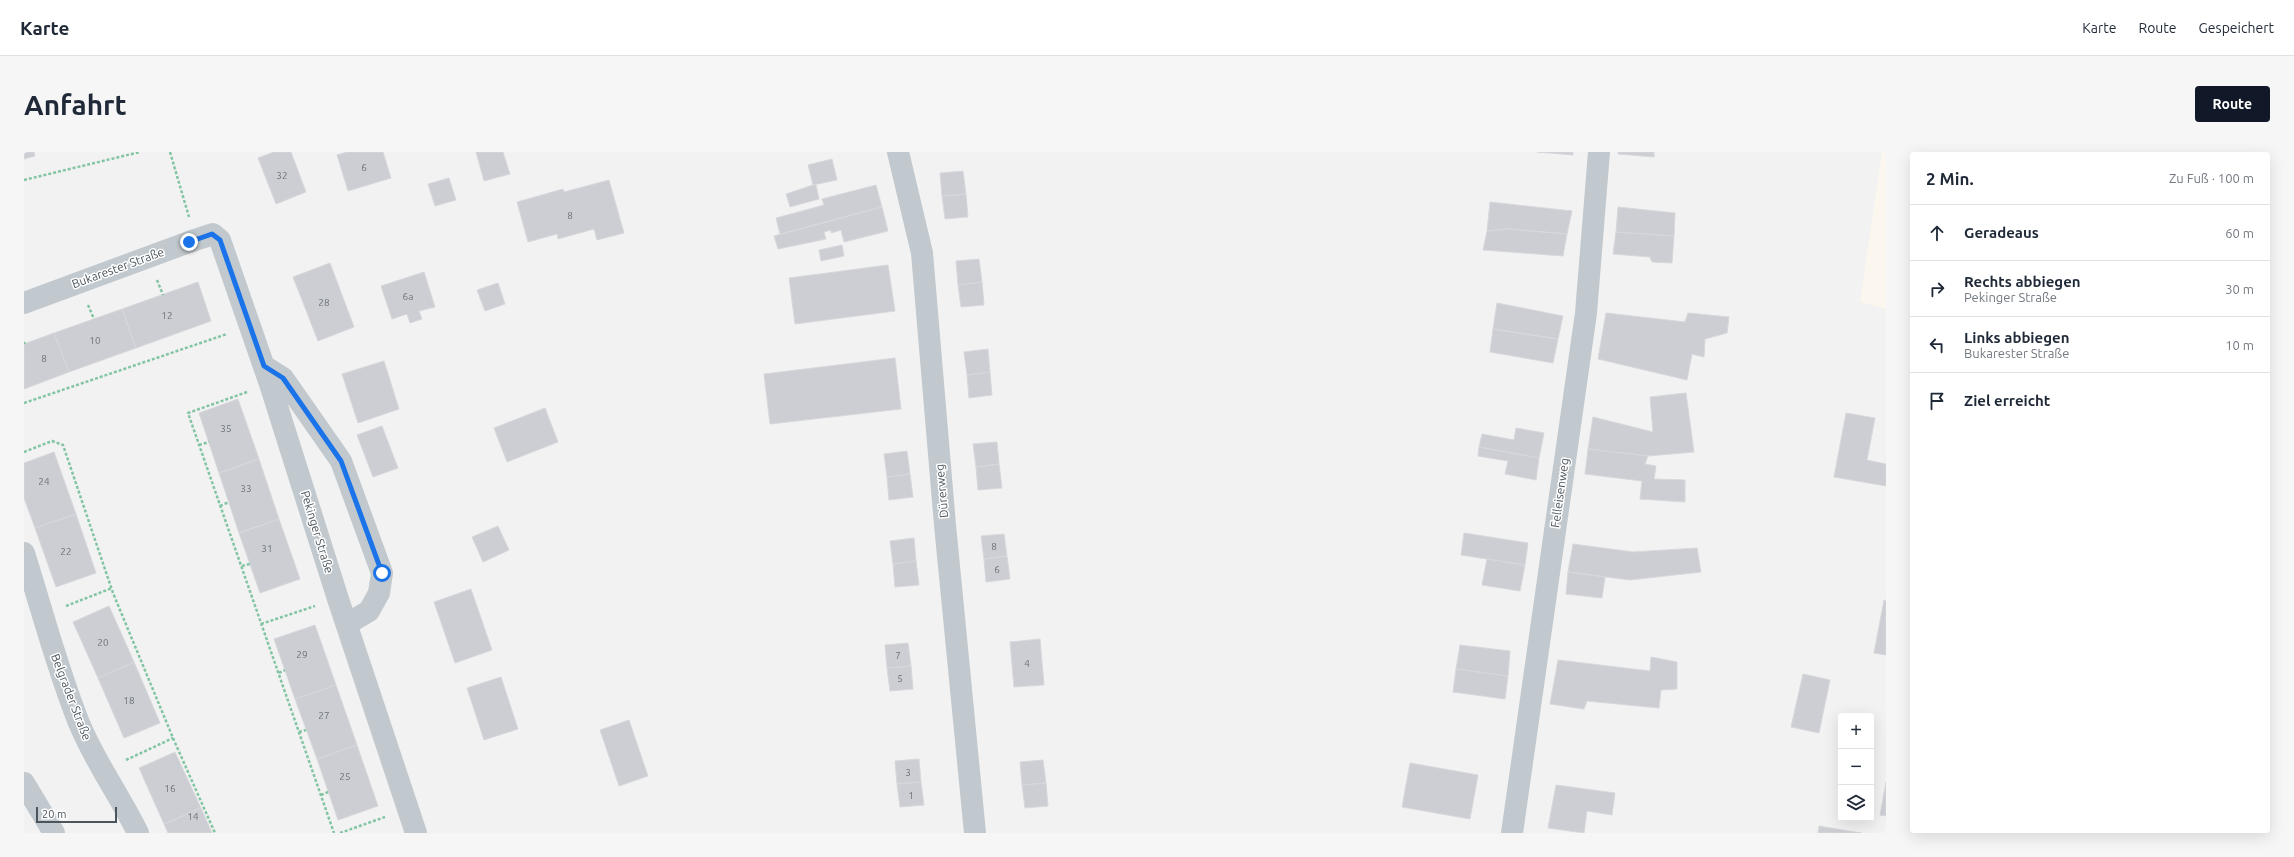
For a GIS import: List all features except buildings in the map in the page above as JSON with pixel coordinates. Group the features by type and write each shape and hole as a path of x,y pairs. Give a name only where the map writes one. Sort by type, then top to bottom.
{"street":[{"name":"Dürerweg","path":"898,152 922,253 945,525 974,833"},
{"name":"Felleisenweg","path":"1512,833 1586,313 1599,152"},
{"name":"Bukarester Straße","path":"24,303 204,237"},
{"name":"Pekinger Straße","path":"204,237 220,240 267,375 338,599 416,833"},
{"path":"267,375 283,378 341,461 382,573 379,593 369,611 347,624"},
{"name":"Belgrader Straße","path":"24,553 60,672 77,718 102,771 138,833"},
{"path":"24,783 54,833"}],"path":[{"path":"24,180 140,152"},
{"path":"170,152 204,237"},
{"path":"24,403 250,326"},
{"path":"267,375 188,413 334,833"},
{"path":"24,452 52,441 63,444 112,588 173,738 215,833"},
{"path":"199,445 209,442"},
{"path":"220,506 229,502"},
{"path":"242,566 250,564"},
{"path":"43,615 112,588"},
{"path":"262,624 338,599"},
{"path":"279,673 285,670"},
{"path":"299,732 306,730"},
{"path":"102,771 173,738"},
{"path":"321,795 328,792"},
{"path":"340,833 380,818"}],"shaded area":[{"path":"1882,152 1886,152 1886,309 1860,302"}],"route":[{"path":"189,242 212,234 220,240 264,366 283,378 341,461 382,573"}]}
